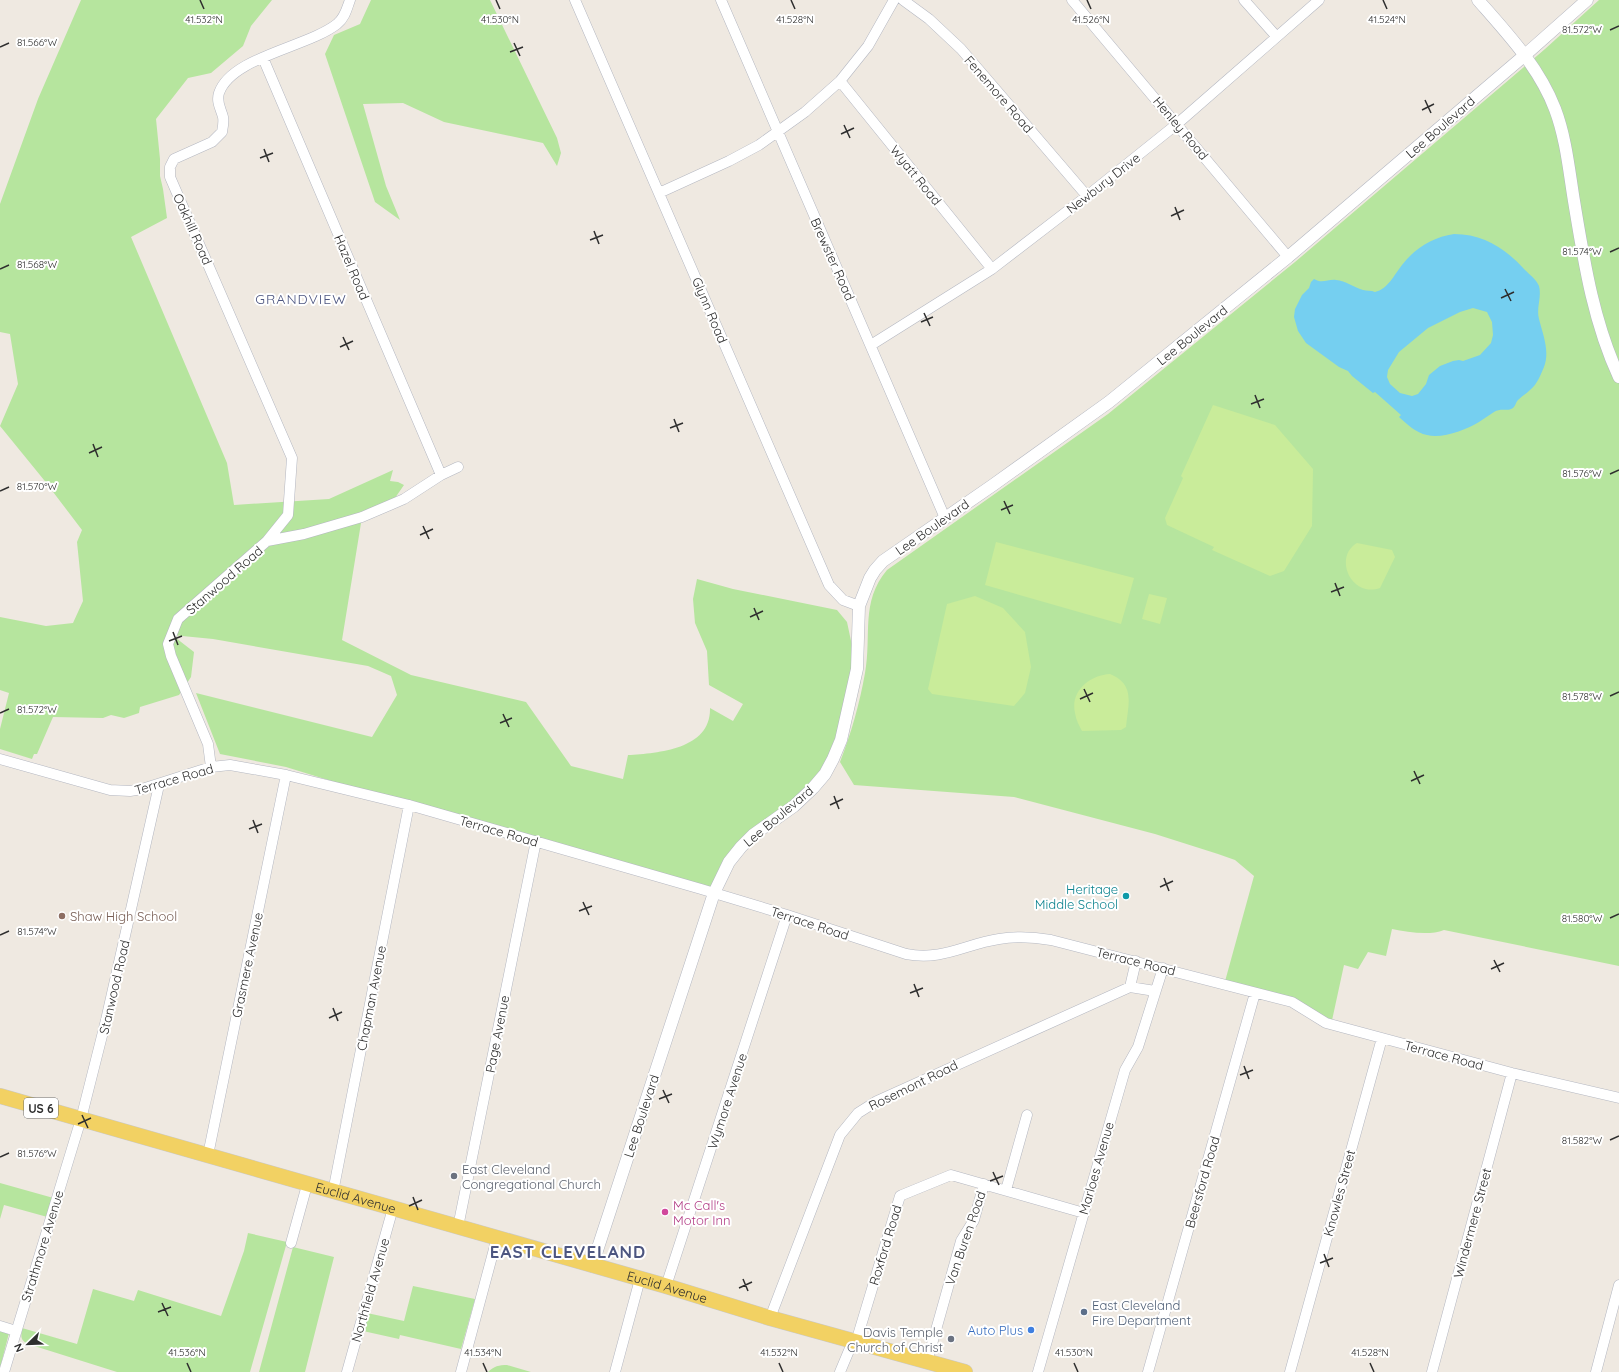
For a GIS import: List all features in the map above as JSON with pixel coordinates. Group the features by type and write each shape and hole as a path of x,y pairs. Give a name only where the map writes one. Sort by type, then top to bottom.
{"main road":[{"name":"Euclid Avenue","path":"0,1096 208,1155 307,1185 666,1286 770,1318 965,1372"}],"street":[{"name":"Oakhill Road","path":"267,541 288,515 292,458 170,177 170,168 174,159 212,142 222,132 223,116 217,97 222,86 244,66 338,24 344,17 350,0"},
{"name":"Glynn Road","path":"575,0 829,585 843,600 859,606"},
{"name":"Brewster Road","path":"720,0 945,518"},
{"path":"659,193 759,146 805,112 840,81 868,46 894,0"},
{"name":"Fenemore Road","path":"903,0 929,18 961,49 1087,196"},
{"name":"Henley Road","path":"1072,0 1288,257"},
{"path":"1244,0 1276,36"},
{"name":"Newbury Drive","path":"871,345 992,269 1087,196 1177,124 1319,0"},
{"path":"1478,0 1525,55 1544,86 1554,108 1561,128 1590,292 1599,326 1619,377"},
{"name":"Lee Boulevard","path":"592,1266 714,893 729,862 741,847 753,835 794,806 825,774 841,740 857,669 859,606 875,570 883,561 1037,455 1109,402 1288,257 1525,55 1587,0"},
{"name":"Hazel Road","path":"263,58 440,475"},
{"name":"Wyatt Road","path":"840,81 992,269"},
{"name":"Stanwood Road","path":"211,767 208,744 171,656 168,644 178,619 267,541 304,534 362,517 404,499 440,475 458,467"},
{"name":"Terrace Road","path":"0,759 110,790 130,791 159,785 211,767 230,765 286,775 409,805 714,893 787,915 883,947 919,956 944,954 999,939 1025,937 1051,940 1292,1002 1326,1023 1512,1073 1619,1098"},
{"name":"Grasmere Avenue","path":"208,1155 286,775"},
{"name":"Stanwood Road","path":"81,1119 106,1020 159,785"},
{"name":"Chapman Avenue","path":"333,1192 409,805"},
{"name":"Page Avenue","path":"458,1227 536,842"},
{"name":"Wymore Avenue","path":"666,1286 787,915"},
{"path":"1136,961 1130,987 1155,991"},
{"name":"Marloes Avenue","path":"1038,1372 1124,1070 1138,1047 1163,968"},
{"name":"Rosemont Road","path":"770,1318 840,1135 858,1113 877,1101 1130,987"},
{"name":"Beersford Road","path":"1148,1372 1255,993"},
{"name":"Knowles Street","path":"1290,1372 1382,1038"},
{"name":"Windermere Street","path":"1432,1372 1512,1073"},
{"name":"Van Buren Road","path":"1006,1190 1027,1115"},
{"name":"Strathmore Avenue","path":"4,1372 81,1119"},
{"name":"Roxford Road","path":"854,1341 900,1196 951,1175 1084,1213"},
{"name":"Van Buren Road","path":"927,1362 962,1241 974,1220 984,1184"},
{"path":"291,1243 307,1185"},
{"name":"Northfield Avenue","path":"347,1372 393,1208"},
{"path":"461,1372 497,1238"},
{"path":"615,1372 640,1279"},
{"path":"1596,1372 1619,1285"},
{"path":"0,1326 16,1331"},
{"path":"840,1372 854,1341"}],"green space":[{"path":"81,0 272,0 251,26 243,46 211,73 188,78 156,119 160,176 167,218 131,237 227,463 234,505 329,499 393,470 390,481 398,482 404,485 395,498 362,517 342,640 411,675 526,702 571,766 623,779 628,755 654,753 681,746 693,740 702,732 708,722 710,708 733,721 743,704 709,685 707,651 695,623 693,599 697,579 733,589 837,610 847,622 857,669 825,774 753,835 714,893 409,805 286,767 220,754 196,693 372,737 397,695 391,676 368,666 213,639 172,635 194,652 191,677 179,695 140,707 139,713 124,718 111,715 103,718 53,717 37,754 34,754 32,759 0,749 0,729 9,693 0,690 0,617 46,626 73,623 83,601 77,542 82,530 0,426 18,384 10,334 0,332 0,204 38,99"},
{"path":"371,0 490,0 557,138 561,153 557,166 543,143 444,122 403,103 363,104 386,186 400,220 375,202 325,54 334,35 360,24"},
{"path":"1599,0 1619,0 1619,966 1444,930 1425,933 1392,929 1386,956 1368,952 1358,969 1344,965 1331,1025 1292,1002 1224,985 1254,876 1235,860 1155,834 1014,797 854,785 840,762 858,707 863,684 867,659 868,619 873,594 887,570 1108,414 1295,262 1545,49"},
{"path":"1213,405 1275,425 1313,469 1312,526 1284,571 1270,576 1212,550 1214,547 1167,525 1165,518 1183,478 1181,476"},
{"path":"996,542 1134,578 1121,624 985,585"},
{"path":"1357,543 1392,550 1395,557 1380,588 1370,590 1361,587 1354,582 1349,574 1346,566 1346,557 1350,549"},
{"path":"1149,594 1167,598 1160,624 1142,619"},
{"path":"975,596 1003,608 1025,632 1031,667 1025,693 1014,706 932,694 928,689 947,604"},
{"path":"1110,674 1118,678 1127,690 1129,703 1126,727 1121,730 1082,731 1076,718 1074,705 1079,691 1095,677"},
{"path":"0,1183 57,1199 51,1218 4,1205 0,1219"},
{"path":"248,1233 287,1242 250,1372 117,1372 25,1343 22,1340 22,1328 77,1344 93,1289 134,1301 138,1290 221,1316 244,1251"},
{"path":"293,1247 334,1257 305,1372 259,1372"},
{"path":"413,1286 475,1299 461,1349 400,1335 399,1339 363,1331 367,1313 404,1321"},
{"path":"0,1330 9,1333 0,1368"},
{"path":"507,1365 531,1372 488,1372 497,1366"}],"water":[{"path":"1446,235 1465,235 1494,244 1518,262 1535,279 1540,290 1538,315 1545,343 1546,361 1537,382 1518,400 1513,408 1509,410 1496,411 1474,425 1461,431 1447,435 1433,436 1423,434 1412,428 1399,417 1401,415 1375,392 1373,393 1348,371 1339,367 1306,343 1298,331 1294,317 1295,309 1302,295 1309,288 1314,279 1320,281 1340,281 1363,290 1375,292 1387,285 1413,253 1425,244","holes":["1473,308 1487,312 1492,322 1493,335 1491,343 1480,355 1463,361 1453,361 1440,366 1429,375 1426,384 1418,394 1412,396 1400,393 1390,384 1387,377 1388,370 1399,352 1428,328 1460,312"]}],"place":[{"name":"Heritage Middle School","path":"1126,896"},
{"name":"Shaw High School","path":"62,916"},
{"name":"East Cleveland Congregational Church","path":"454,1176"},
{"name":"Mc Call's Motor Inn","path":"665,1212"},
{"name":"East Cleveland Fire Department","path":"1084,1312"},
{"name":"Auto Plus","path":"1031,1330"},
{"name":"Davis Temple Church of Christ","path":"951,1339"}],"district":[{"name":"GRANDVIEW","path":"301,299"},
{"name":"EAST CLEVELAND","path":"568,1251"}]}
